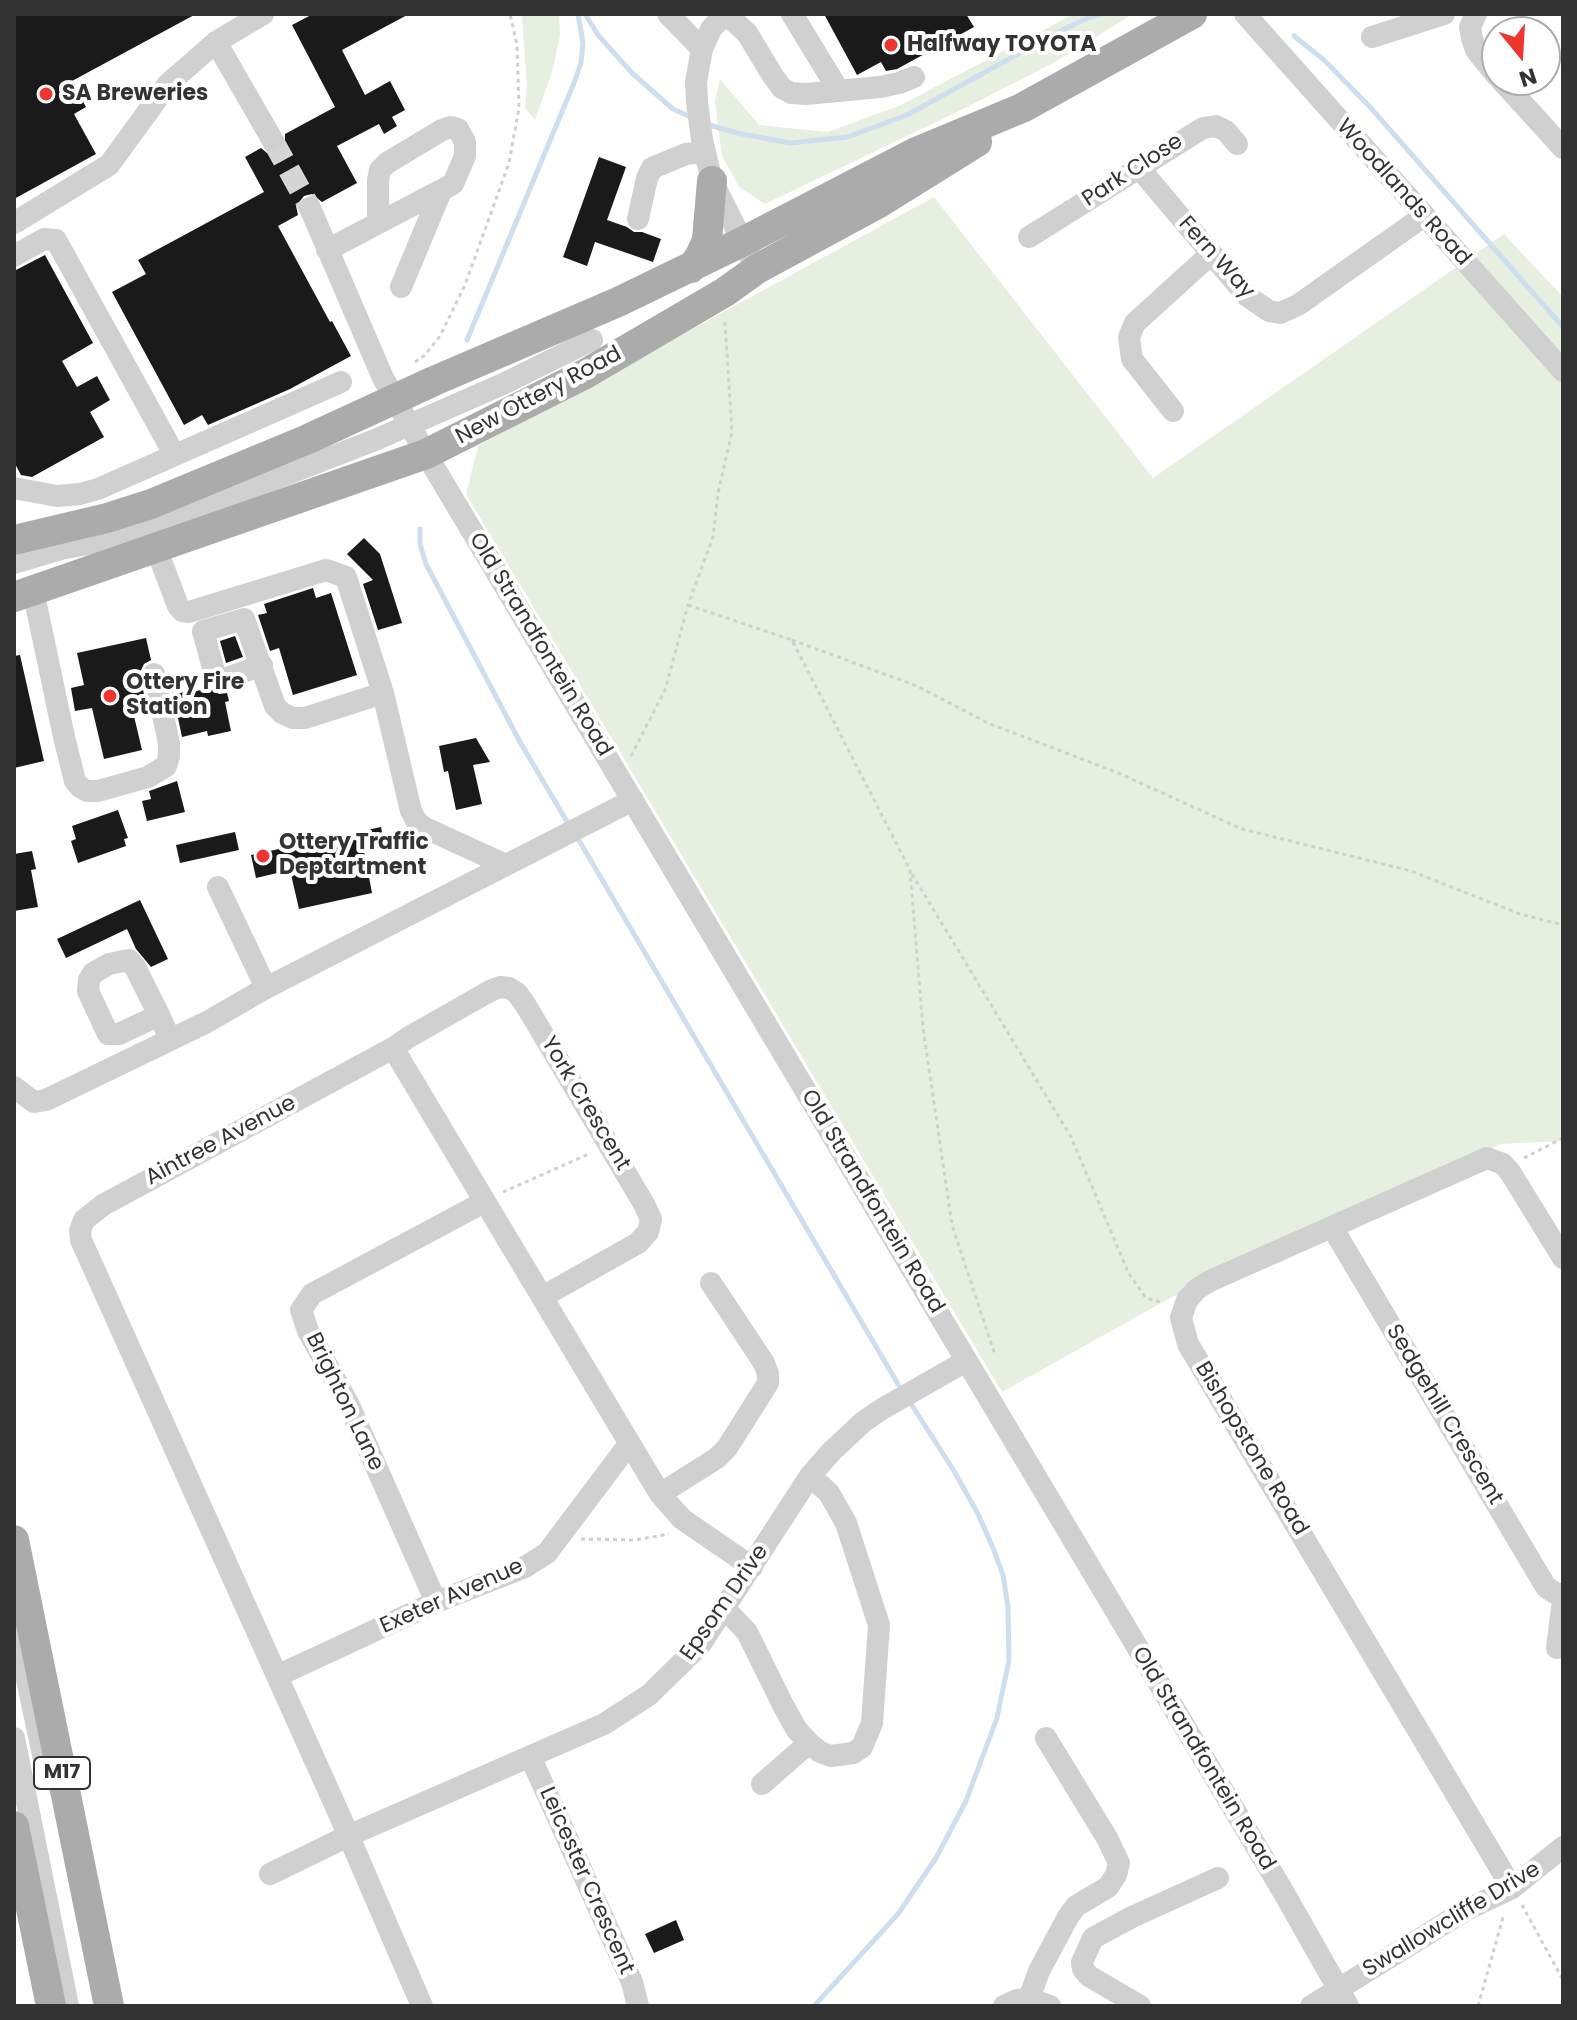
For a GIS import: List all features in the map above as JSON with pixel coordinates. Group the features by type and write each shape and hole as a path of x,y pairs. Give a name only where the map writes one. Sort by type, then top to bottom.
{"main road":[{"path":"1134,47 1165,14"},
{"name":"New Ottery Road","path":"14,540 151,504 525,343 691,268 916,152 1022,108 1192,14"},
{"name":"New Ottery Road","path":"23,594 426,454 573,380 725,292 757,269 978,142 1022,108"},
{"path":"691,268 706,244 706,158"},
{"name":"M17","path":"14,1540 109,2006"},
{"path":"14,1826 51,2006"}],"street":[{"path":"14,223 109,165 168,84 216,42 263,14"},
{"path":"668,14 702,49"},
{"path":"757,269 706,158 696,82 702,49 711,29 726,14 747,33 782,88 791,93 880,87 914,77"},
{"path":"792,14 839,91"},
{"name":"Woodlands Road","path":"1245,14 1563,371"},
{"path":"1372,37 1444,14"},
{"path":"1473,15 1470,27 1476,50 1481,56"},
{"path":"216,42 273,141"},
{"path":"1515,96 1563,148"},
{"name":"Park Close","path":"1029,237 1203,128 1216,126 1226,131 1237,144"},
{"path":"327,250 453,184 465,156 462,133 451,127 380,170 376,192 378,222"},
{"path":"638,219 652,168 677,156 706,158"},
{"name":"Fern Way","path":"1140,169 1257,304 1280,313 1298,305 1424,216"},
{"path":"401,287 441,191"},
{"name":"Old Strandfontein Road","path":"310,208 409,425 1343,1997"},
{"path":"14,256 44,239 56,240 174,454"},
{"path":"1173,411 1132,359 1129,337 1135,323 1211,254"},
{"path":"14,563 133,533 409,425 503,384 592,340"},
{"path":"14,488 57,496 98,489 341,382"},
{"path":"156,548 182,611 189,612 326,570 346,577 383,693 411,811 417,822 506,865"},
{"path":"23,594 75,781 80,787 98,791 148,777 166,766 169,743 154,674"},
{"path":"244,619 250,612 246,595"},
{"path":"244,619 275,706 293,718 305,718 383,693"},
{"path":"244,619 203,631 215,675 222,680 262,665"},
{"path":"14,1087 34,1102 46,1100 633,800"},
{"path":"218,887 266,988"},
{"name":"York Crescent","path":"393,1048 500,987 517,993 525,1004 651,1219 648,1232 638,1243 542,1297"},
{"path":"159,1015 170,1039"},
{"path":"393,1048 660,1494 673,1510 694,1527 752,1567"},
{"name":"Aintree Avenue","path":"348,1836 81,1240 80,1231 84,1220 103,1205 393,1048"},
{"path":"1183,1308 1197,1289 1210,1281 1479,1160 1502,1166 1563,1258"},
{"name":"Brighton Lane","path":"436,1602 348,1403 308,1331 301,1310 312,1294 484,1202"},
{"name":"Sedgehill Crescent","path":"1332,1227 1546,1587 1563,1598"},
{"path":"660,1494 717,1458 727,1448 768,1383 764,1363 711,1283"},
{"name":"Bishopstone Road","path":"1183,1308 1181,1318 1188,1344 1512,1888"},
{"name":"Epsom Drive","path":"270,1874 348,1836 604,1724 649,1695 687,1660 725,1609 810,1476 848,1435 882,1409 966,1361"},
{"name":"Exeter Avenue","path":"277,1676 436,1602 525,1567 547,1553 629,1444"},
{"path":"725,1609 747,1632 784,1707 797,1730 809,1743 831,1756 853,1753 862,1747 872,1723 879,1625 846,1523 829,1493 810,1476"},
{"path":"1557,1648 1563,1598"},
{"path":"14,1618 94,2006"},
{"path":"14,1738 68,2006"},
{"path":"1004,2006 1017,2000 1040,2002 1039,1971 1068,1917 1076,1906 1108,1887 1119,1863 1046,1738"},
{"path":"762,1784 809,1743"},
{"name":"Leicester Crescent","path":"530,1756 637,1992 638,2006"},
{"path":"348,1836 422,2006"},
{"name":"Swallowcliffe Drive","path":"1311,2006 1343,1997 1468,1909 1512,1888 1563,1847"},
{"path":"1140,2006 1089,1976 1083,1969 1082,1962 1093,1938 1218,1878"}],"path":[{"path":"405,369 425,355 440,336 465,285 509,163 519,108 517,45 510,14"},
{"path":"631,758 665,690 688,605 713,537 718,493 732,432 725,322"},
{"path":"688,605 917,686 990,724 1116,772 1242,829 1411,871 1520,914 1563,925"},
{"path":"792,640 910,870 1071,1137 1129,1274 1146,1298 1183,1308"},
{"path":"910,870 923,1028 952,1225 995,1355"},
{"path":"1502,1166 1563,1138"},
{"path":"484,1202 609,1145"},
{"path":"557,1540 635,1540 694,1527"},
{"path":"1512,1888 1563,1980"},
{"path":"1478,2006 1512,1888"}],"shaded area":[{"path":"520,14 559,14 560,36 552,72 535,120 525,108 527,85"},
{"path":"1074,14 1133,14 1055,62 765,204 739,187 722,156 715,101 720,79 759,125 828,132 901,105"},
{"path":"934,197 1153,478 1504,234 1563,297 1563,1141 1501,1144 1170,1298 1002,1392 466,494 478,446"}],"building":[{"name":"SA Breweries","path":"14,14 196,14 72,81 86,107 74,114 96,154 14,199"},
{"path":"313,14 409,14 342,50 365,95 390,81 405,110 392,117 397,126 384,134 379,124 337,146 357,183 322,202 312,194 304,196 296,206 298,215 278,226 351,356 290,389 208,425 202,415 184,425 112,292 146,274 138,260 264,192 245,157 261,148 267,153 279,153 285,147 285,134 335,107 292,25"},
{"name":"Halfway TOYOTA","path":"824,14 966,14 974,27 897,69 886,71 881,62 857,75"},
{"path":"599,157 626,167 607,220 661,239 653,262 595,242 587,266 563,257"},
{"path":"45,255 93,343 62,361 77,387 97,376 110,400 90,412 104,437 32,477 21,475 14,462 14,271"},
{"path":"364,538 380,554 402,623 378,630 363,584 373,580 347,554"},
{"path":"313,588 316,598 331,593 357,675 293,695 279,648 270,651 258,615 267,613 264,604"},
{"path":"235,636 243,657 226,663 220,641"},
{"path":"146,638 151,660 141,670 144,696 130,699 142,750 104,759 92,708 75,711 71,688 84,685 77,653"},
{"path":"20,655 44,761 14,768 14,656"},
{"path":"179,678 183,694 210,688 219,694 227,693 229,701 225,702 231,731 208,736 207,731 182,737 170,680"},
{"path":"476,738 490,762 473,765 482,804 456,810 439,746"},
{"path":"177,781 185,812 147,821 142,801 151,799 149,791"},
{"path":"118,810 128,838 124,839 126,846 78,863 71,841 76,839 72,826"},
{"path":"381,827 385,847 364,851 372,893 299,909 290,870 256,878 251,855"},
{"path":"235,832 239,850 180,863 176,845"},
{"path":"32,851 36,869 31,870 38,907 14,911 14,854"},
{"path":"140,900 168,959 151,967 136,949 127,929 66,958 57,939"},
{"path":"676,1920 684,1940 654,1953 645,1934"}],"waterway":[{"path":"467,340 581,63 583,43 578,14"},
{"path":"585,14 598,35 632,73 673,109 693,118"},
{"path":"706,124 790,143 847,137 907,115 1049,37 1101,14"},
{"path":"1294,36 1324,60 1370,107 1563,327"},
{"path":"420,529 420,544 426,564 520,742 569,825"},
{"path":"577,837 902,1391"},
{"path":"814,2006 898,1914 936,1858 966,1801 997,1718 1009,1660 1008,1607 1003,1575 993,1548 954,1471 908,1399"}],"tunnel":[{"path":"273,141 310,208"}],"place":[{"name":"Halfway TOYOTA","path":"891,45"},
{"name":"SA Breweries","path":"46,94"},
{"name":"Ottery Fire Station","path":"110,696"},
{"name":"Ottery Traffic Deptartment","path":"263,856"}]}
